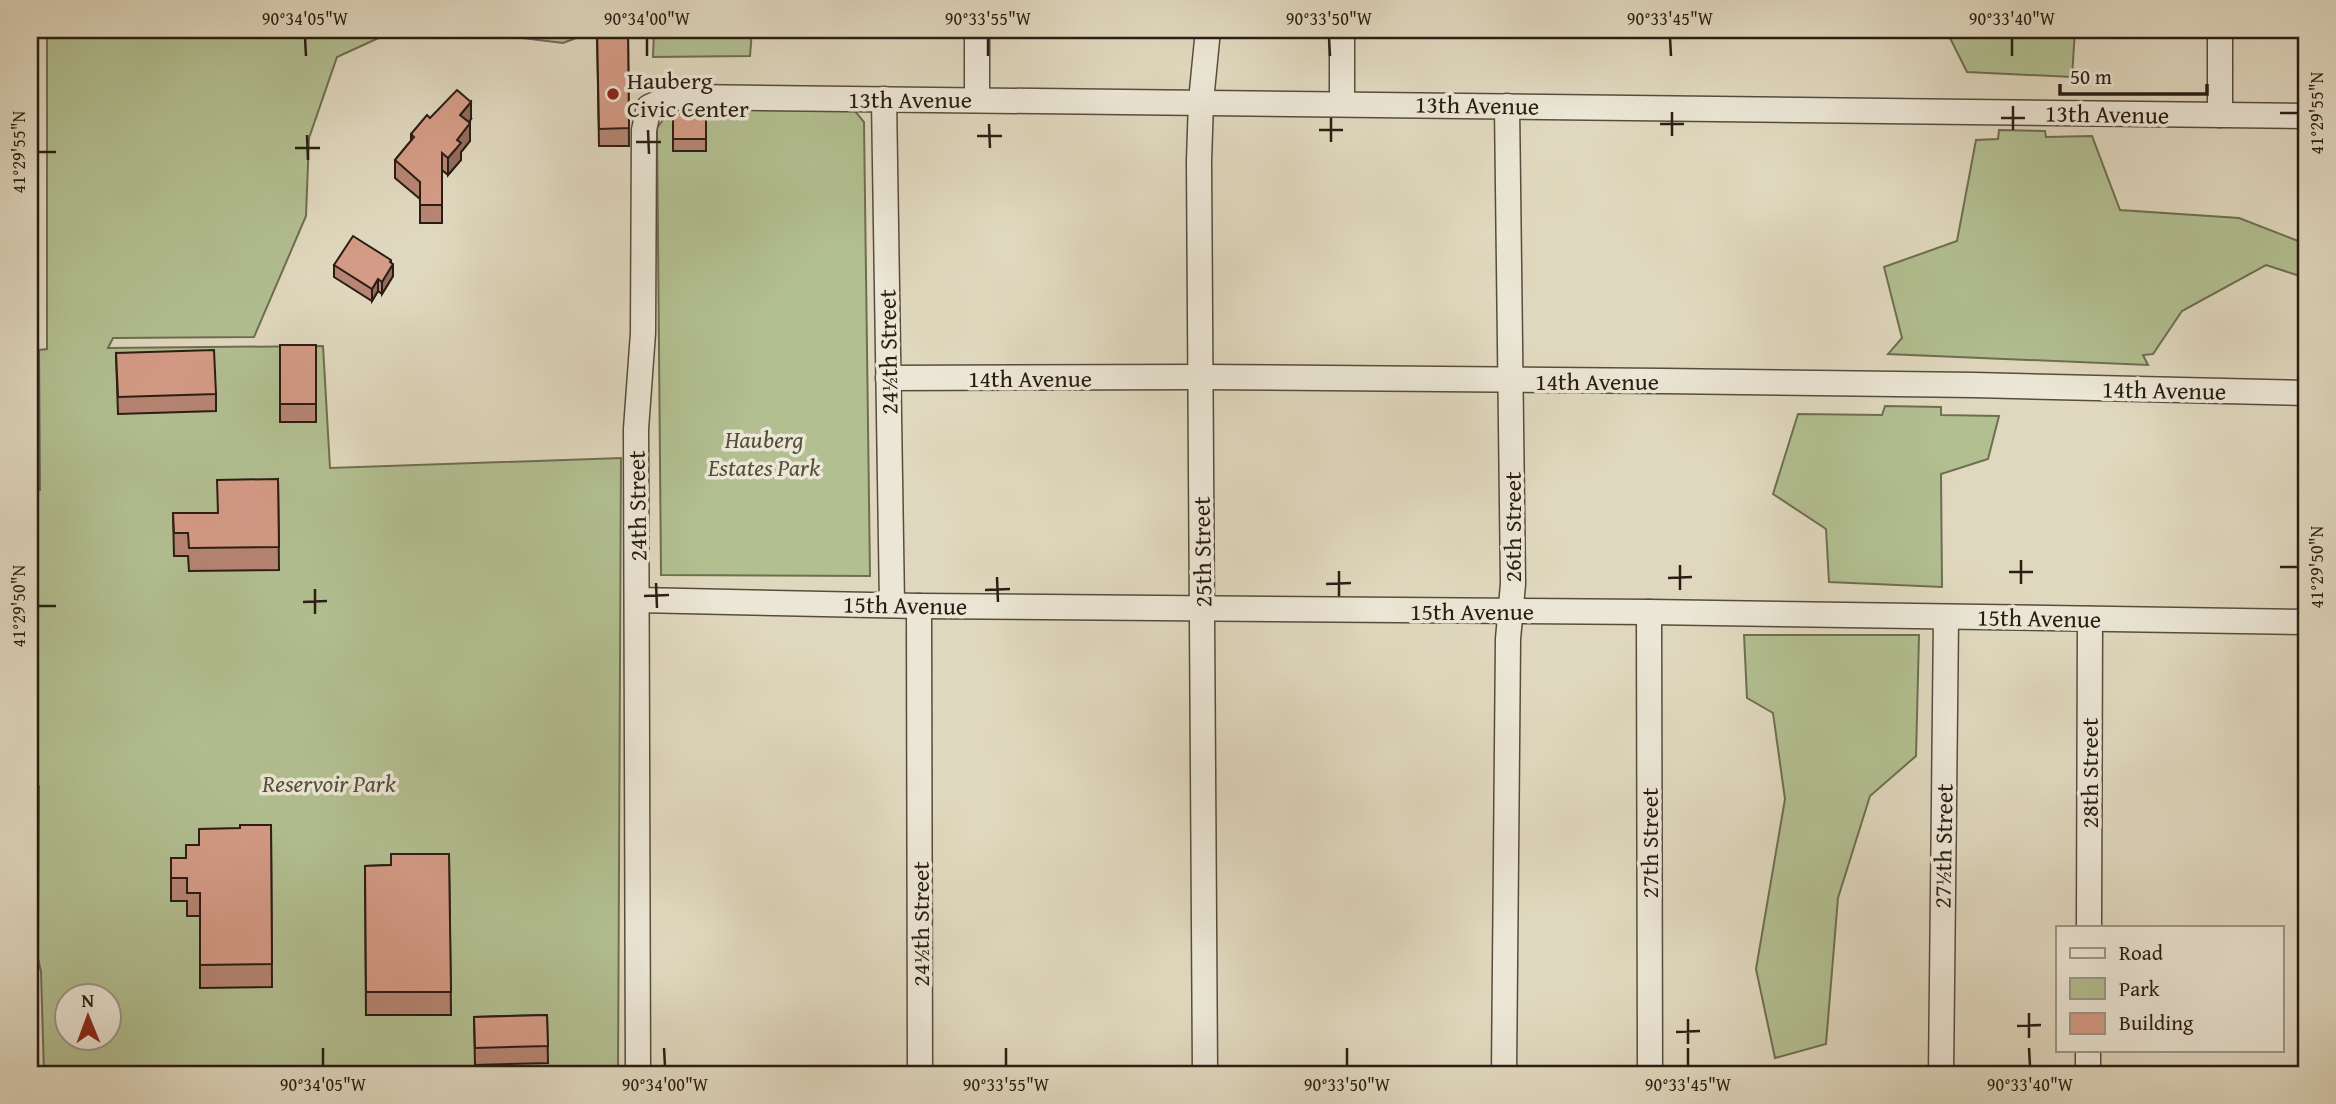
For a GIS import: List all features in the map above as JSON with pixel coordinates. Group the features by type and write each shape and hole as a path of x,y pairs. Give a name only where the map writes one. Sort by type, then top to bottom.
{"street":[{"path":"977,30 977,99"},
{"name":"25th Street","path":"1205,1074 1200,377 1201,102 1208,30"},
{"path":"1342,30 1342,104"},
{"path":"2220,30 2220,115"},
{"name":"13th Avenue","path":"649,107 669,98 687,97 2306,116"},
{"name":"24½th Street","path":"884,99 892,605"},
{"name":"26th Street","path":"1504,1074 1508,639 1513,584 1507,106"},
{"name":"24th Street","path":"638,1074 636,429 643,333 643,143 649,107"},
{"name":"14th Avenue","path":"888,377 1200,377 1974,385 2306,393"},
{"name":"15th Avenue","path":"638,600 919,606 1649,612 2306,622"},
{"name":"24½th Street","path":"919,606 920,1074"},
{"name":"27th Street","path":"1649,612 1650,1074"},
{"name":"27½th Street","path":"1941,1074 1946,618"},
{"name":"28th Street","path":"2089,926 2090,619"},
{"path":"2088,1052 2088,1074"}],"green space":[{"name":"Reservoir Park","path":"47,30 396,30 337,57 309,138 306,216 254,337 113,338 108,348 323,346 330,468 621,458 618,1074 44,1074 41,972 38,958 39,787 30,795 30,489 40,490 39,350 47,349"},
{"path":"458,30 598,30 563,43"},
{"path":"654,30 752,30 750,56 653,57"},
{"path":"1946,30 2075,30 2072,77 1967,72"},
{"name":"Hauberg Estates Park","path":"671,109 855,111 864,122 870,576 661,575 657,128"},
{"path":"1999,130 2045,131 2046,137 2092,136 2120,210 2239,218 2306,244 2306,278 2266,265 2182,311 2153,354 2143,355 2148,365 1888,354 1902,338 1884,267 1957,241 1976,140 1998,139"},
{"path":"1885,406 1941,407 1941,415 1999,416 1988,459 1941,474 1942,587 1829,582 1826,529 1773,494 1798,414 1882,415"},
{"path":"1744,635 1919,635 1916,756 1870,796 1838,898 1826,1044 1775,1058 1756,969 1785,799 1773,713 1747,698"}],"building":[{"name":"Hauberg Civic Center","path":"597,30 628,30 629,128 599,129"},
{"path":"457,90 471,102 460,115 470,123 457,140 461,143 448,158 442,153 442,205 420,205 420,182 395,160 414,137 411,134 427,115 430,118"},
{"path":"673,114 706,114 706,139 673,139"},
{"path":"353,236 391,260 393,264 382,282 378,279 372,289 334,265"},
{"path":"280,345 316,345 316,404 280,404"},
{"path":"214,350 216,394 118,397 116,353"},
{"path":"278,479 279,547 189,548 188,533 174,533 173,513 218,513 217,480"},
{"path":"240,825 271,825 272,964 200,965 200,893 187,893 187,878 171,878 171,858 186,858 186,845 199,845 199,829 240,828"},
{"path":"391,854 449,854 451,992 366,992 365,866 391,865"},
{"path":"547,1015 548,1046 475,1048 474,1017"}],"place":[{"name":"Hauberg Civic Center","path":"613,94"}]}
